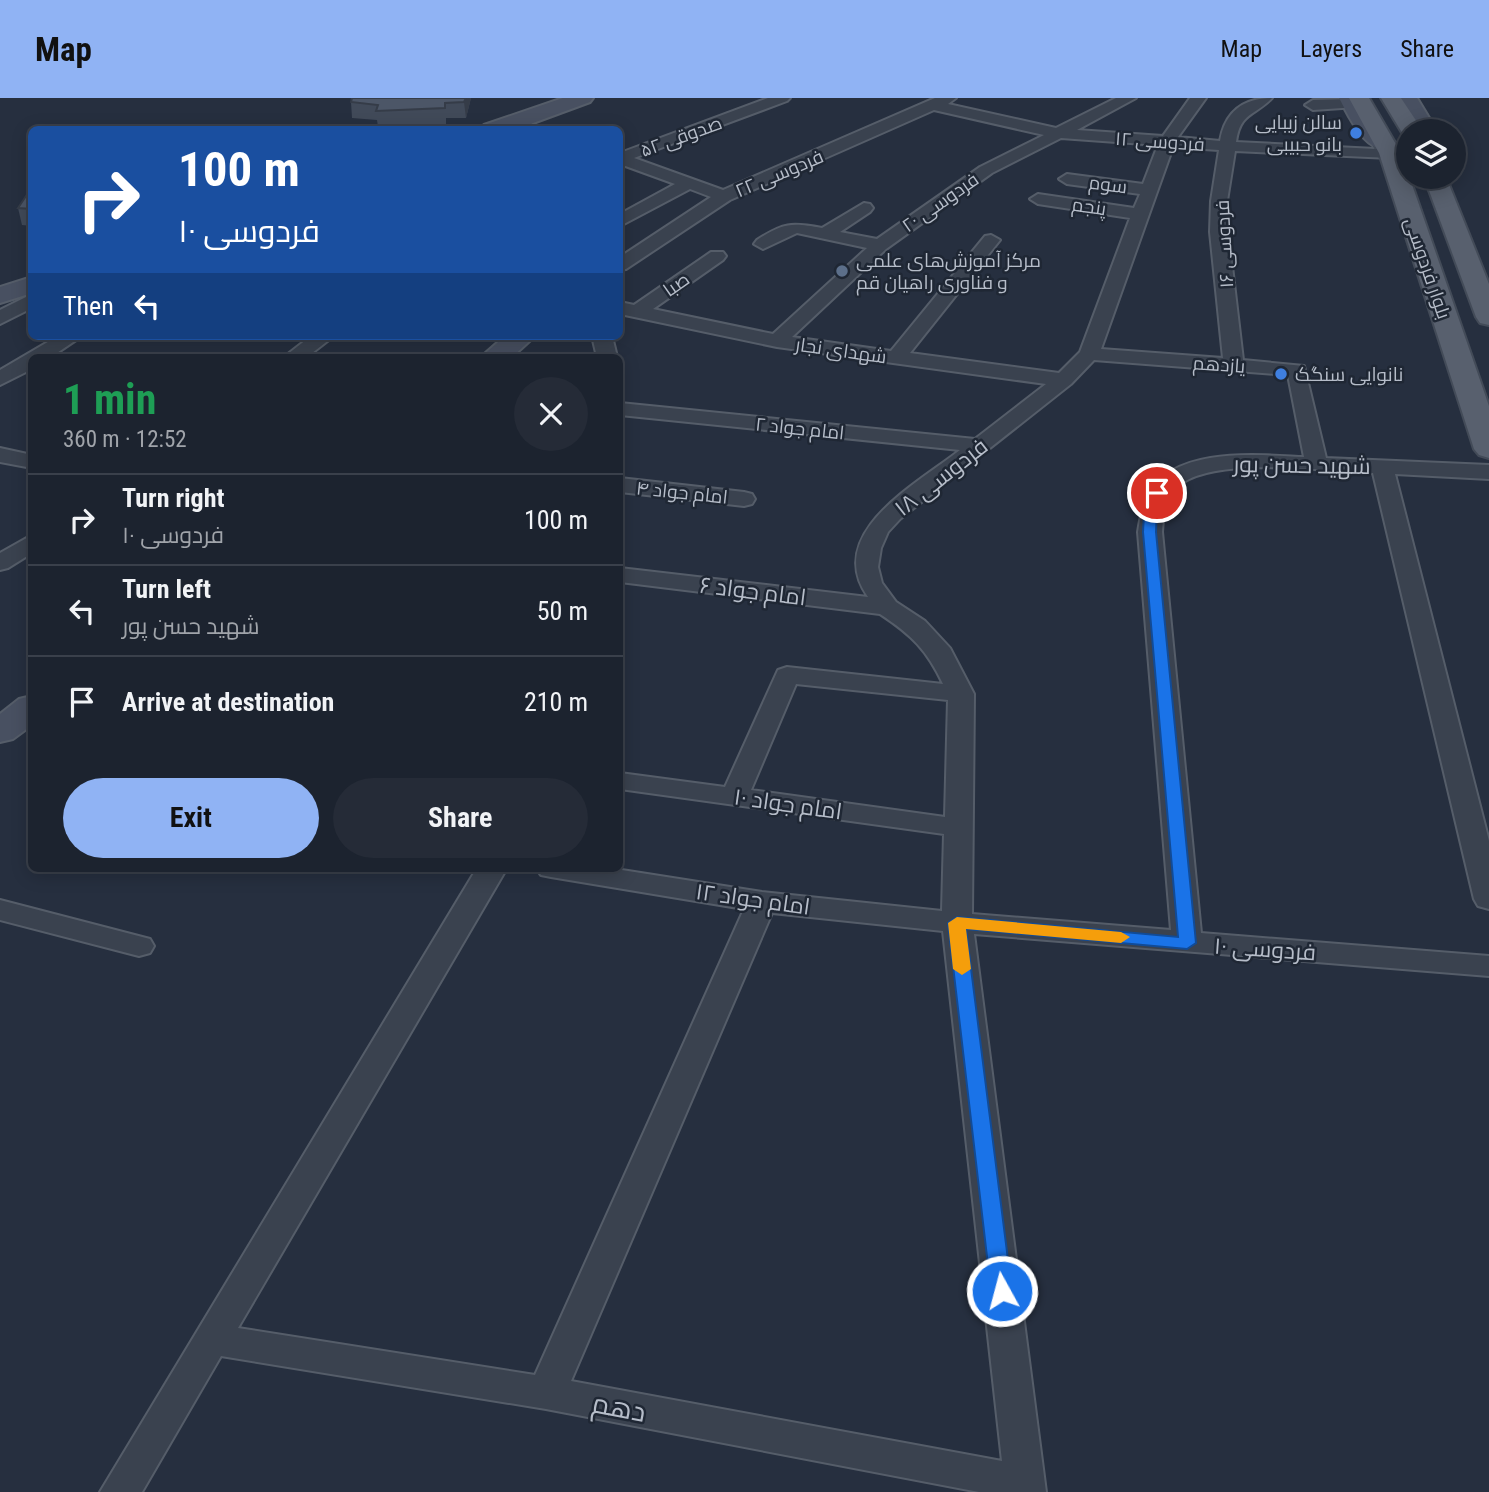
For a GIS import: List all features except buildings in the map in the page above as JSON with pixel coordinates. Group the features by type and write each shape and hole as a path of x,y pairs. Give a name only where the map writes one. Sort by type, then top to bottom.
{"main road":[{"path":"1391,98 1404,119"},
{"name":"بلوار فردوسی","path":"1388,148 1489,449"},
{"name":"بلوار فردوسی","path":"1441,189 1489,317"}],"street":[{"path":"514,126 583,98"},
{"name":"صدوقی ۵۲","path":"623,158 782,98"},
{"name":"فردوسی ۲۰","path":"777,341 880,245 986,170 1128,98"},
{"name":"فردوسی ۱۸","path":"1025,1487 957,923 961,694 940,653 916,626 887,607 870,583 866,567 869,548 877,530 892,514 1064,380 1089,354 1167,142 1198,98"},
{"name":"فردوسی ۱۶","path":"1234,366 1219,232 1219,201 1230,128 1240,113 1264,98"},
{"path":"1407,98 1419,119"},
{"path":"1313,105 1353,100"},
{"name":"بلوار فردوسی","path":"1353,100 1368,131 1388,148"},
{"name":"فردوسی ۱۲","path":"940,102 1057,133 1227,146 1388,148"},
{"name":"فردوسی ۲۲","path":"623,263 724,196 940,102"},
{"path":"623,160 724,196"},
{"path":"623,179 643,167"},
{"name":"سوم","path":"1067,179 1148,190"},
{"path":"623,219 689,183"},
{"name":"پنجم","path":"1038,199 1139,214"},
{"path":"825,234 864,208"},
{"path":"763,244 790,229 880,245"},
{"path":"896,357 991,240"},
{"name":"صبا","path":"627,310 717,256"},
{"path":"0,295 28,286"},
{"path":"0,318 28,302"},
{"name":"شهدای نجار","path":"627,310 777,341 1064,380"},
{"path":"42,354 65,340"},
{"path":"298,354 318,340"},
{"path":"499,354 517,340"},
{"name":"یازدهم","path":"1089,354 1297,370 1316,463"},
{"path":"0,379 28,362"},
{"name":"امام جواد ۲","path":"623,409 980,446"},
{"path":"0,455 28,461"},
{"name":"شهید حسن پور","path":"1187,943 1150,532 1151,511 1157,493 1170,480 1211,464 1245,461 1489,472"},
{"path":"1382,467 1489,899"},
{"name":"امام جواد ۴","path":"623,485 744,499"},
{"path":"0,564 28,545"},
{"name":"امام جواد ۶","path":"623,575 887,607"},
{"path":"734,797 787,675 961,694"},
{"path":"0,731 28,710"},
{"name":"امام جواد ۱۰","path":"623,781 957,827"},
{"path":"120,1492 490,872"},
{"name":"امام جواد ۱۲","path":"576,872 762,902 957,923"},
{"path":"546,1393 762,902"},
{"path":"0,910 139,946"},
{"name":"فردوسی ۱۰","path":"957,923 1489,966"},
{"name":"دهم","path":"211,1339 546,1393 1025,1487"}],"slow traffic":[{"path":"962,969 957,923 1121,937"}],"place":[{"name":"سالن زیبایی بانو حبیبی","path":"1356,133"},
{"name":"مرکز آموزش‌های علمی و فناوری راهیان قم","path":"842,271"},
{"name":"نانوایی سنگک","path":"1281,374"}],"route":[{"path":"1002,1291 957,923 1187,943 1150,532 1151,511 1157,493"}]}
